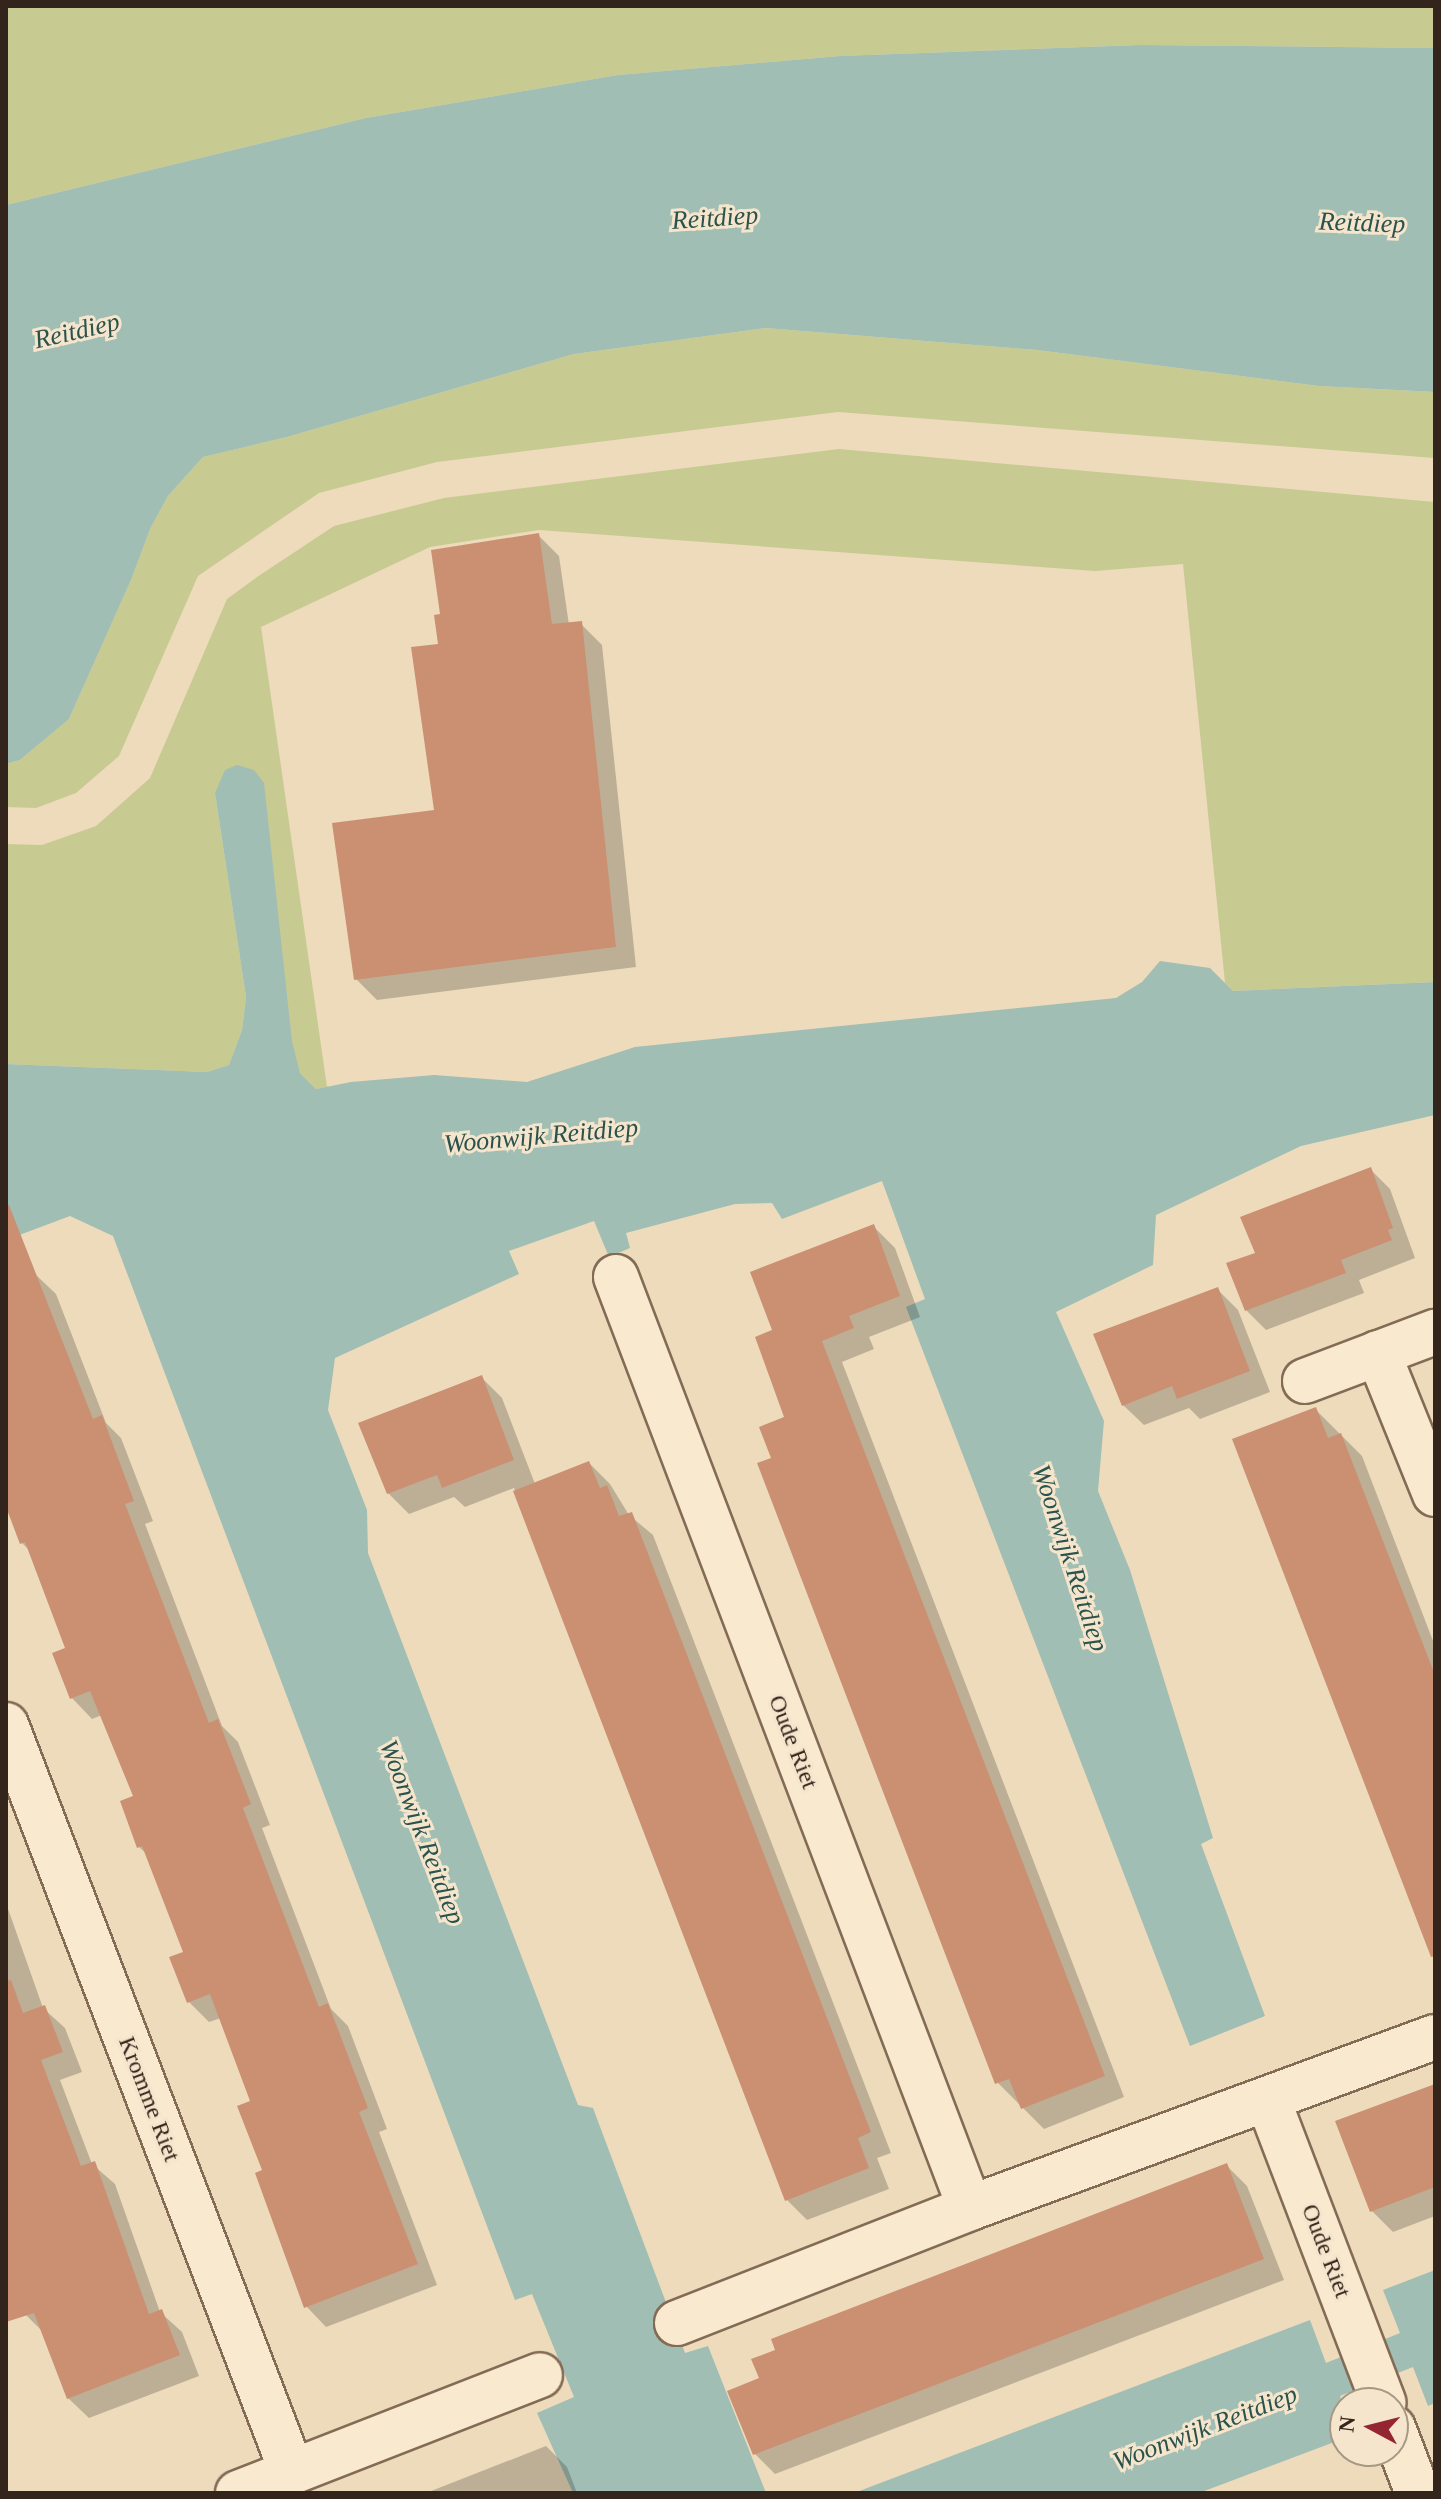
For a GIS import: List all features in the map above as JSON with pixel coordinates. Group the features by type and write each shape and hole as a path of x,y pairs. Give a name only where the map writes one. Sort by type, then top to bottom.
{"street":[{"name":"Oude Riet","path":"616,1277 970,2208"},
{"path":"1305,1381 1435,1332"},
{"path":"1378,1353 1435,1494"},
{"name":"Kromme Riet","path":"6,1725 292,2472"},
{"path":"677,2323 970,2208 1435,2037"},
{"name":"Oude Riet","path":"1268,2100 1378,2387"},
{"path":"238,2493 540,2375"},
{"path":"1408,2467 1418,2493"}],"green space":[{"path":"6,6 1435,6 1435,48 1138,45 840,56 618,75 366,118 6,205"},
{"path":"766,328 1037,350 1319,386 1435,392 1435,458 838,412 437,462 319,493 198,576 119,756 76,793 36,808 6,807 6,764 20,760 69,719 131,580 151,527 168,496 203,457 287,437 574,354"},
{"path":"839,449 1435,502 1435,982 1233,991 1225,983 1183,564 1095,571 539,530 430,547 261,627 327,1087 316,1089 300,1073 215,793 246,997 242,1030 229,1065 207,1072 6,1064 6,844 42,845 96,826 150,778 227,599 334,526 444,498"}],"water":[{"name":"Reitdiep","path":"1139,45 1435,48 1435,392 1319,386 1037,350 766,328 574,354 287,437 203,457 168,496 151,527 131,580 69,719 20,760 6,764 6,205 366,118 618,75 840,56"},
{"name":"Woonwijk Reitdiep","path":"237,765 254,770 264,783 292,1041 300,1073 316,1089 351,1082 434,1075 527,1082 635,1047 1116,998 1142,982 1160,961 1210,968 1233,991 1435,982 1435,1115 1301,1146 1156,1215 1153,1265 1056,1312 1104,1421 1098,1491 1130,1570 1213,1838 1201,1844 1265,2016 1190,2046 906,1307 925,1299 882,1181 782,1219 772,1203 735,1204 626,1233 630,1248 609,1257 594,1221 509,1251 519,1274 335,1358 328,1410 367,1510 368,1553 578,2105 593,2108 685,2353 708,2346 766,2493 573,2493 537,2413 574,2397 532,2294 515,2300 113,1236 70,1216 6,1240 6,1064 207,1072 229,1065 242,1030 246,997 215,793 225,770"},
{"name":"Woonwijk Reitdiep","path":"1435,2270 1435,2403 1428,2406 1413,2367 1363,2387 1329,2387 1329,2444 1199,2493 854,2493 1310,2320 1326,2363 1400,2333 1383,2290"}],"building":[{"path":"539,533 552,624 582,621 616,947 354,980 332,823 434,810 411,647 438,644 434,615 440,614 431,550"},
{"path":"1371,1167 1393,1228 1388,1230 1392,1240 1341,1260 1346,1273 1245,1311 1226,1263 1255,1253 1240,1217"},
{"path":"9,1205 93,1419 102,1415 134,1501 125,1504 209,1723 218,1719 251,1804 243,1808 319,2007 328,2003 368,2108 359,2112 418,2264 304,2308 255,2173 262,2170 237,2106 250,2101 210,1994 187,2003 169,1957 183,1952 142,1846 137,1848 120,1801 133,1796 90,1691 70,1699 52,1653 65,1648 25,1542 20,1544 6,1507 6,1206"},
{"path":"874,1224 900,1296 849,1316 854,1328 822,1341 1105,2076 1021,2109 1009,2079 995,2084 757,1463 771,1458 759,1427 784,1417 755,1337 772,1330 750,1272"},
{"path":"1218,1287 1250,1371 1177,1399 1172,1386 1122,1406 1093,1334"},
{"path":"482,1375 514,1460 442,1488 437,1475 387,1494 358,1423"},
{"path":"1316,1407 1328,1438 1341,1433 1435,1675 1435,1956 1431,1957 1232,1439"},
{"path":"589,1461 600,1488 607,1485 619,1516 632,1512 871,2132 858,2138 869,2168 785,2201 513,1491"},
{"path":"11,1980 23,2013 45,2005 63,2052 41,2060 81,2166 95,2161 149,2314 162,2309 180,2355 67,2399 34,2313 6,2322 6,1981"},
{"path":"1435,2084 1435,2187 1370,2212 1335,2121"},
{"path":"1227,2163 1264,2259 753,2455 727,2391 759,2378 751,2359 775,2350 771,2339"}]}
